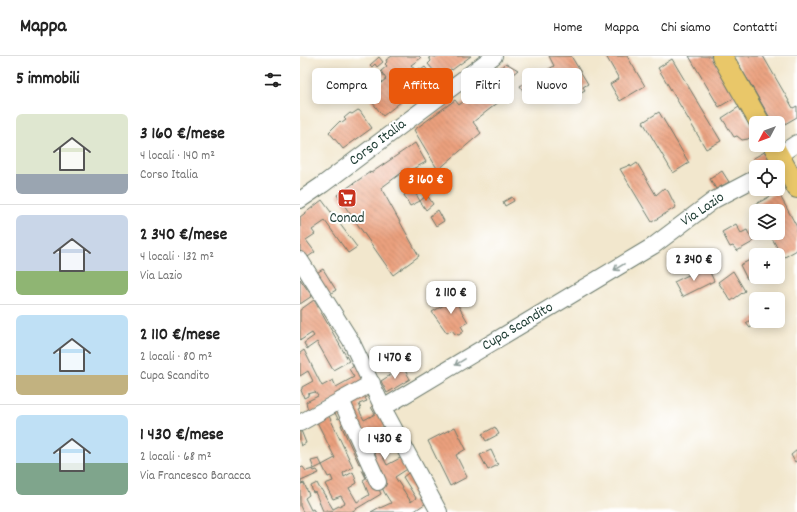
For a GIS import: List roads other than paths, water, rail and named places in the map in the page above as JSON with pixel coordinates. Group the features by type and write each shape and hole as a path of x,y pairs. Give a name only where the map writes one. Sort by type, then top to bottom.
{"main road":[{"path":"722,56 756,116"},
{"path":"778,158 797,188"}],"street":[{"name":"Corso Italia","path":"300,200 494,56"},
{"path":"778,158 797,143"},
{"name":"Via Lazio","path":"653,246 714,200 749,182"},
{"name":"Cupa Scandito","path":"383,408 653,246"},
{"path":"300,260 351,342 383,408 439,512"},
{"path":"300,423 372,383"},
{"path":"341,400 378,482"}],"place":[{"name":"Conad","path":"347,198"}]}
